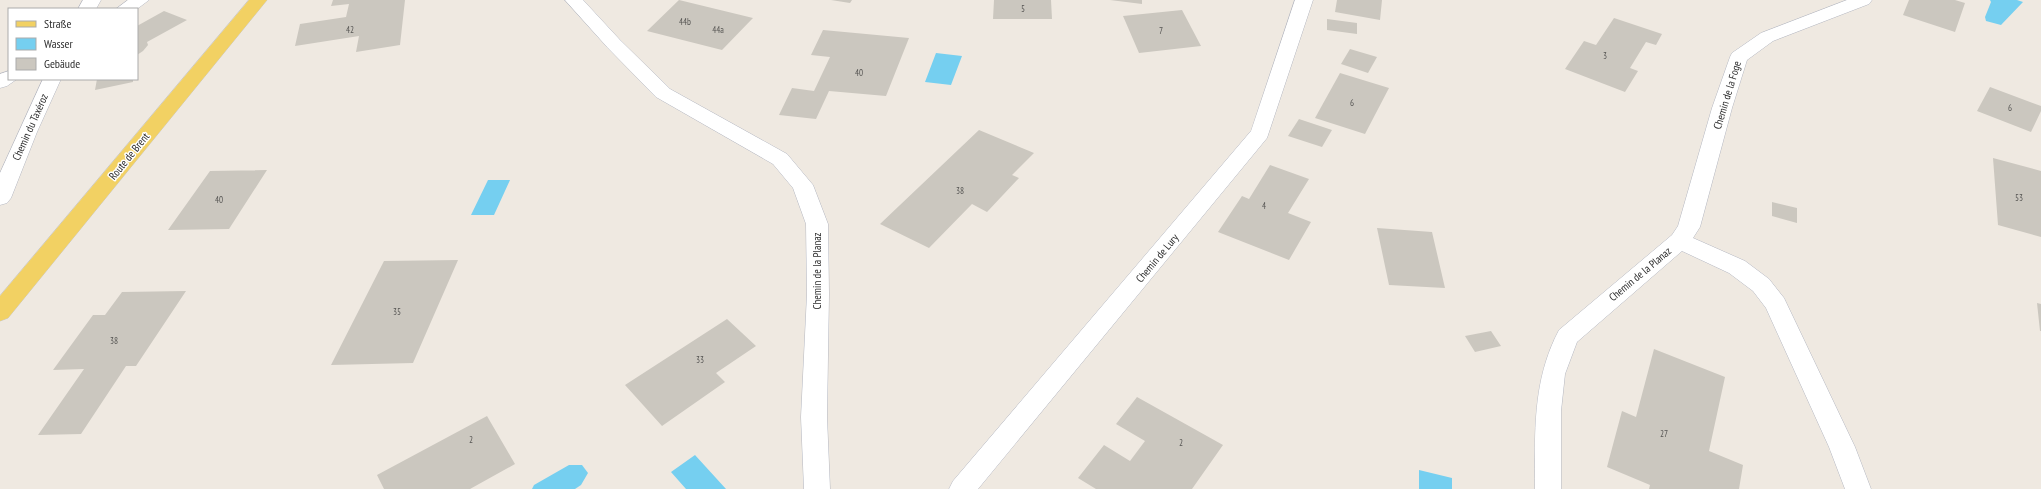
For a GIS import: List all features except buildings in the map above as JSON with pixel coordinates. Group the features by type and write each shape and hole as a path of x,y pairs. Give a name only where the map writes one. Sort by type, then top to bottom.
{"main road":[{"name":"Route de Brent","path":"0,312 258,0"}],"street":[{"path":"127,8 140,0"},
{"name":"Chemin de la Planaz","path":"574,0 614,44 663,93 780,159 803,185 817,224 818,294 814,417 817,489"},
{"name":"Chemin de Lury","path":"962,489 1260,133 1304,0"},
{"name":"Chemin de la Foge","path":"1680,241 1689,227 1722,108 1739,57 1767,37 1863,0"},
{"name":"Chemin du Taxéroz","path":"0,198 27,132 52,80"},
{"name":"Chemin de la Planaz","path":"1548,489 1548,411 1553,374 1567,336 1680,241 1737,267 1761,285 1776,304 1842,447 1858,489"}],"water":[{"path":"1990,0 2017,0 2023,2 2001,25 1986,21 1985,17 1991,2"},
{"path":"936,53 962,56 951,85 925,82"},
{"path":"488,180 510,180 494,215 471,215"},
{"path":"695,455 726,489 686,489 671,472"},
{"path":"569,465 582,465 588,473 581,485 575,489 532,489 534,485"},
{"path":"1419,470 1452,478 1452,489 1419,489"}]}
